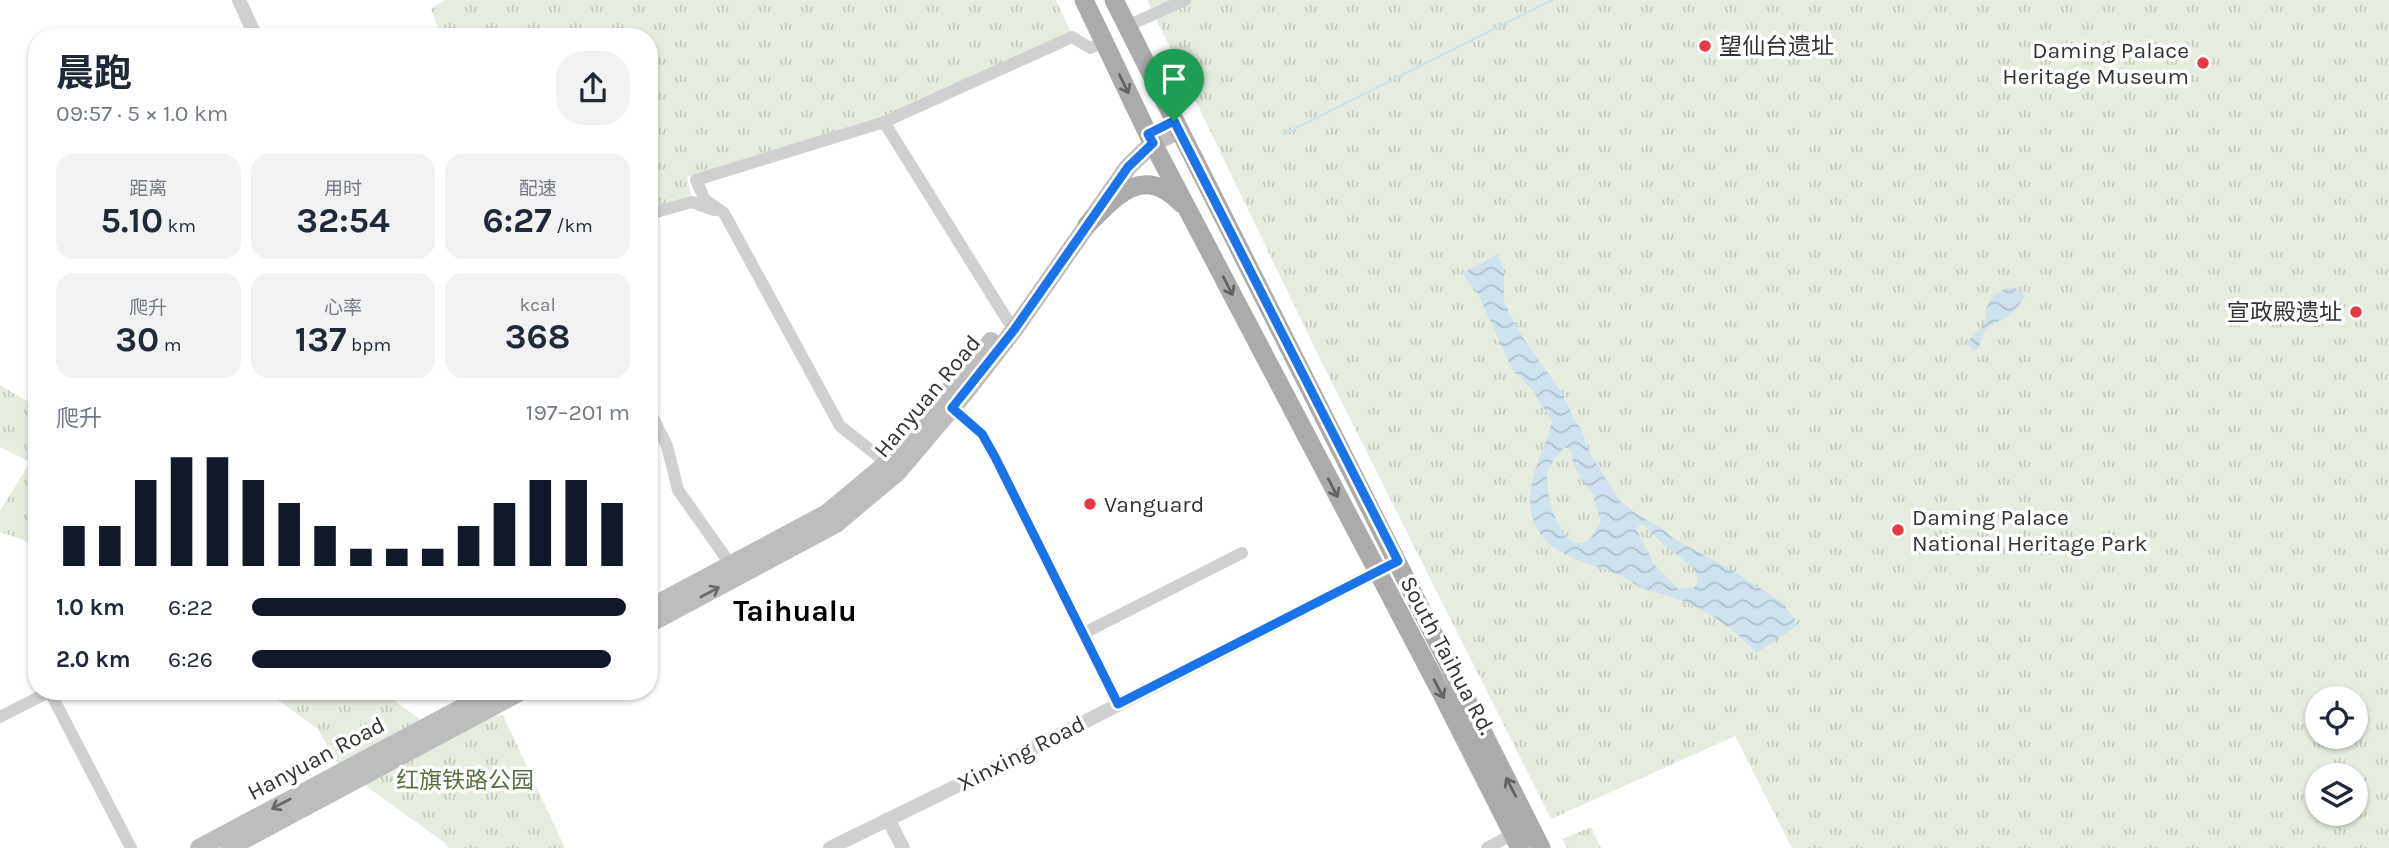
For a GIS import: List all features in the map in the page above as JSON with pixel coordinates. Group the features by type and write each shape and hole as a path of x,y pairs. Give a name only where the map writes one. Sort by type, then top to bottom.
{"main road":[{"name":"South Taihua Rd.","path":"1084,0 1150,139 1517,841"},
{"name":"South Taihua Rd.","path":"1114,0 1541,848"},
{"name":"Hanyuan Road","path":"658,603 827,513 887,463 1024,303 1119,161 1150,139 1177,125"},
{"name":"Hanyuan Road","path":"658,619 836,524 898,472 1014,330 1150,139"},
{"path":"1087,225 1117,197 1138,184 1152,184 1164,189 1189,212"},
{"name":"Hanyuan Road","path":"199,848 476,700"},
{"name":"Hanyuan Road","path":"229,848 505,700"}],"street":[{"path":"239,0 253,28"},
{"path":"1127,26 1185,0"},
{"path":"887,463 840,426 724,214 705,200 696,180 884,122 1072,37 1090,48 1104,42"},
{"path":"884,122 1008,321"},
{"path":"658,211 692,202 724,214"},
{"path":"952,408 982,434 1118,704"},
{"path":"658,428 667,446 678,491 731,565"},
{"path":"1084,633 1242,553"},
{"name":"Xinxing Road","path":"830,848 1398,561"},
{"path":"0,717 34,700"},
{"path":"54,700 131,848"},
{"path":"888,819 903,848"},
{"path":"1487,848 1517,841"}],"green space":[{"path":"445,0 1056,0 1071,33 885,115 687,177 692,199 658,208 658,28 438,28 431,9"},
{"name":"Daming Palace National Heritage Park","path":"1147,0 2389,0 2389,848 1792,848 1735,736 1551,819 1321,361"},
{"path":"0,385 28,402 28,461 0,447"},
{"path":"28,465 28,542 0,532 0,511"},
{"name":"红旗铁路公园","path":"278,700 393,700 421,720 503,715 565,848 448,848 445,843 337,762 318,729"},
{"path":"1591,827 1601,848 1567,848 1562,839"}],"water":[{"path":"1498,254 1504,270 1504,301 1513,321 1563,394 1590,453 1619,500 1673,538 1735,572 1783,603 1798,625 1756,653 1731,629 1702,610 1570,557 1548,542 1533,519 1530,493 1552,421 1531,388 1513,371 1478,294 1462,273","holes":["1564,447 1570,449 1581,480 1592,492 1601,521 1593,535 1583,543 1574,542 1566,536 1549,498 1548,472","1643,524 1664,545 1694,568 1698,581 1695,587 1678,589 1654,564 1637,531"]},
{"path":"2006,288 2017,289 2025,296 2008,316 1988,328 1975,351 1972,350 1967,342 1985,324 1989,302"}],"waterway":[{"path":"1284,134 1552,0"}],"place":[{"name":"望仙台遗址","path":"1705,46"},
{"name":"Daming Palace Heritage Museum","path":"2203,63"},
{"name":"宣政殿遗址","path":"2356,312"},
{"name":"Vanguard","path":"1090,504"},
{"name":"Daming Palace National Heritage Park","path":"1898,530"}],"district":[{"name":"Taihualu","path":"795,611"}],"route":[{"path":"1174,121 1398,561 1118,704 995,457 982,434 952,408 1014,330 1128,167 1153,143 1148,134 1174,121"}]}
